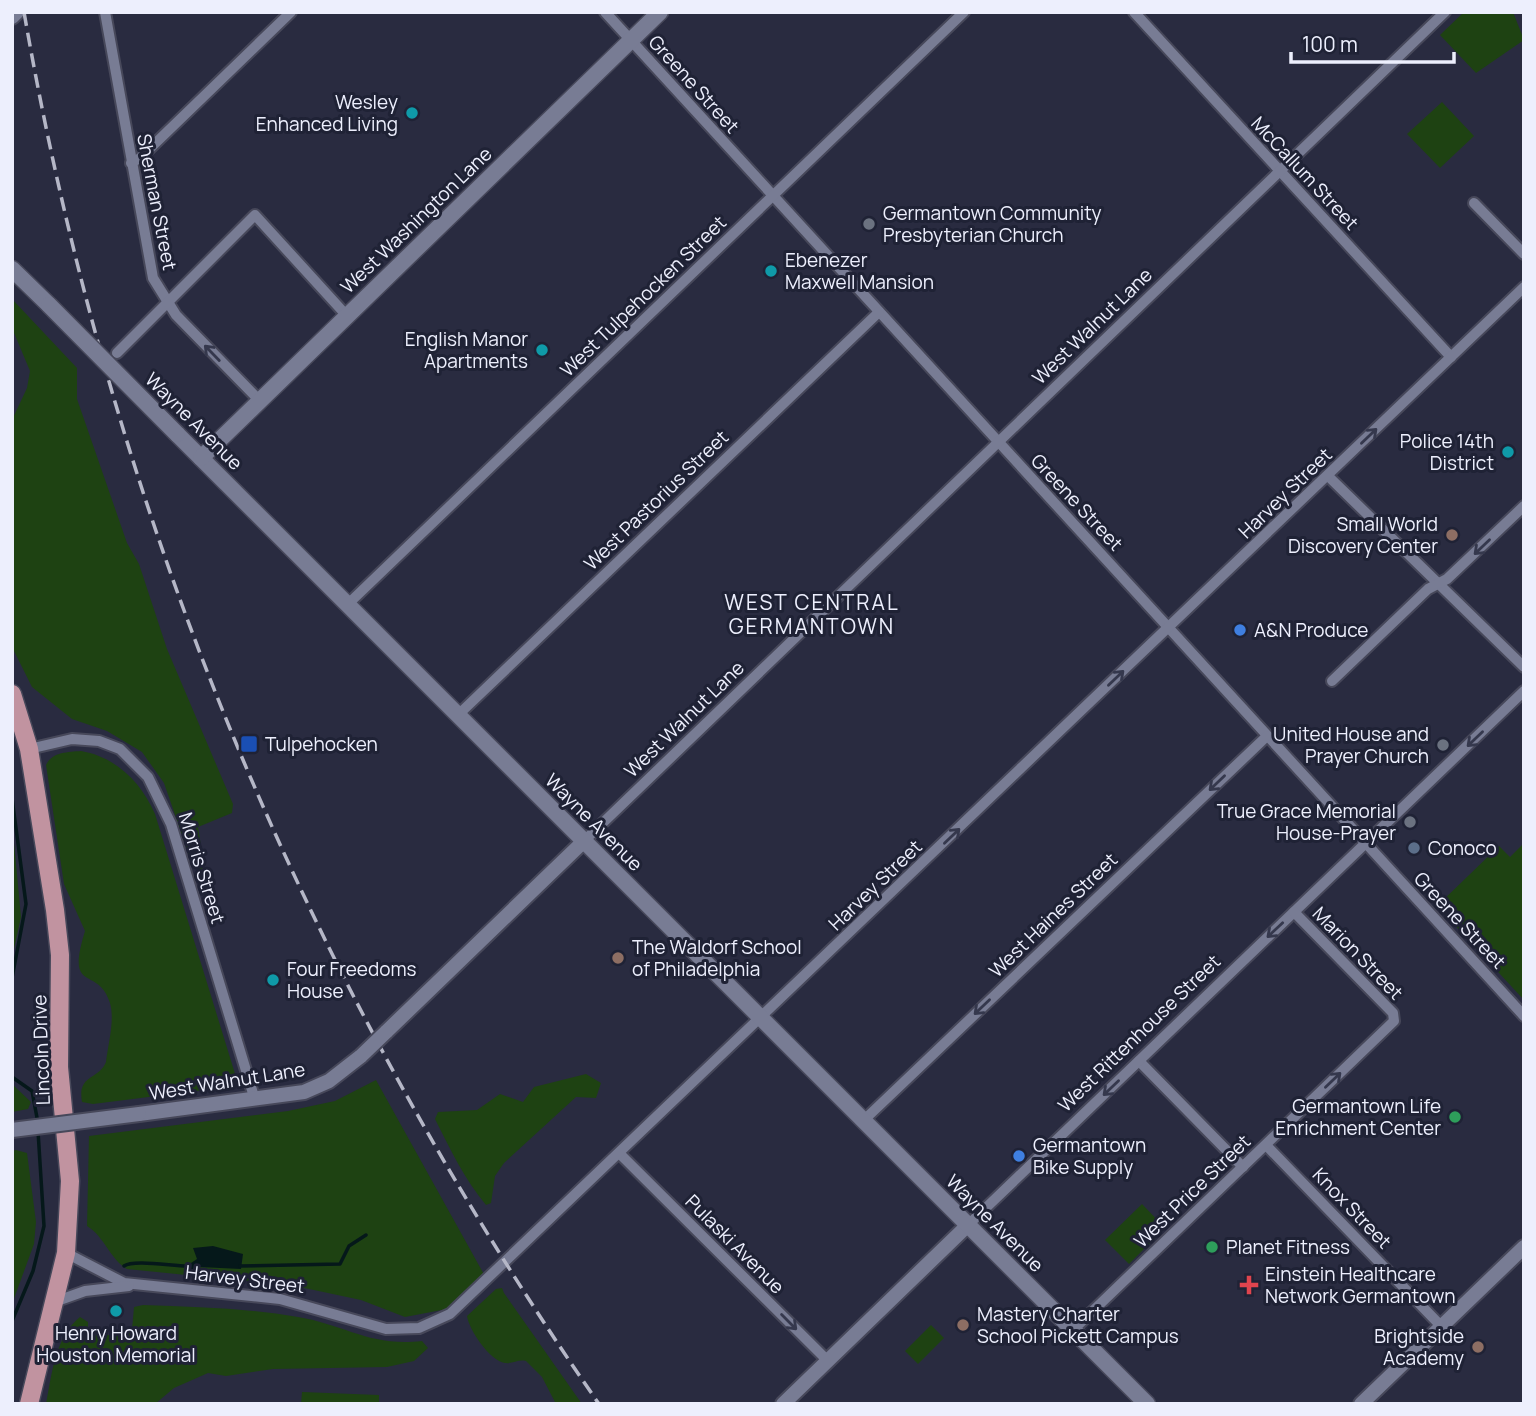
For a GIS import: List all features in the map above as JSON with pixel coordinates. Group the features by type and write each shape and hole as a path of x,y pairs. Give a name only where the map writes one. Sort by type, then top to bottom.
{"main road":[{"name":"West Washington Lane","path":"201,458 660,12"},
{"name":"Wayne Avenue","path":"12,269 1147,1404"},
{"name":"Lincoln Drive","path":"12,694 29,749 60,956 59,1058 70,1181 66,1253 57,1301 29,1404"}],"street":[{"path":"12,17 17,12"},
{"name":"Sherman Street","path":"105,12 149,265 167,303 260,401"},
{"path":"131,163 141,158 291,12"},
{"name":"Greene Street","path":"604,12 1524,1016"},
{"name":"West Tulpehocken Street","path":"347,604 964,12"},
{"name":"McCallum Street","path":"1134,12 1451,357"},
{"name":"West Walnut Lane","path":"12,1130 292,1095 317,1087 342,1072 1445,12"},
{"path":"1474,203 1524,254"},
{"path":"117,353 254,215 347,316"},
{"name":"Harvey Street","path":"66,1253 116,1281 280,1299 386,1329 419,1328 436,1322 459,1307 1524,287"},
{"name":"West Pastorius Street","path":"458,715 879,312"},
{"path":"1328,477 1524,667"},
{"path":"1332,681 1429,589 1453,574 1524,506"},
{"name":"West Rittenhouse Street","path":"783,1404 1524,691"},
{"name":"West Haines Street","path":"863,1121 1267,736"},
{"name":"Morris Street","path":"29,749 72,739 99,741 131,758 155,787 171,824 255,1100"},
{"name":"Marion Street","path":"1294,912 1395,1019"},
{"name":"West Price Street","path":"1073,1330 1395,1019"},
{"path":"1139,1061 1243,1167"},
{"name":"Knox Street","path":"1266,1145 1441,1326"},
{"name":"Pulaski Avenue","path":"619,1153 827,1360"},
{"path":"1361,1404 1524,1247"},
{"name":"Harvey Street","path":"57,1301 85,1291 138,1285"}],"green space":[{"path":"1464,12 1513,12 1524,40 1476,73 1440,35"},
{"path":"1442,102 1474,136 1440,168 1407,134"},
{"path":"12,299 77,368 77,399 127,543 139,564 167,649 233,804 232,813 198,827 204,865 200,873 191,861 164,783 142,752 107,731 72,719 32,687 12,647 12,420 27,388 30,371 12,328"},
{"path":"81,751 105,759 126,773 135,782 155,814 236,1077 235,1083 228,1087 93,1104 82,1102 83,1086 106,1062 111,1010 105,991 81,972 80,951 85,931 64,884 46,765 56,755"},
{"path":"12,822 21,917 12,958"},
{"path":"1524,843 1524,1000 1437,906 1499,846 1510,857"},
{"path":"586,1074 601,1083 596,1098 576,1097 504,1163 495,1176 491,1203 486,1205 446,1142 435,1119 438,1112 477,1110 500,1094 523,1102 534,1087"},
{"path":"376,1080 486,1278 447,1309 405,1317 361,1300 295,1286 127,1269 87,1226 89,1136 288,1111 335,1101"},
{"path":"12,1084 31,1102 28,1109 12,1112"},
{"path":"12,1151 27,1153 36,1222 34,1244 12,1304"},
{"path":"1142,1204 1165,1228 1129,1264 1105,1240"},
{"path":"502,1288 582,1404 556,1404 542,1377 526,1361 499,1361 476,1336 467,1316 496,1289"},
{"path":"143,1305 279,1314 387,1341 422,1341 428,1348 414,1361 387,1367 273,1369 226,1376 208,1373 174,1388 155,1404 46,1404 56,1357 72,1325 80,1317 88,1322 88,1335 127,1335 132,1330 134,1307"},
{"path":"931,1325 944,1338 918,1364 905,1351"},
{"path":"302,1392 379,1395 379,1404 301,1404"}],"shaded area":[{"path":"213,1246 243,1254 241,1269 200,1267 194,1270 185,1267 197,1259 193,1248"}],"waterway":[{"path":"12,798 26,904 12,978"},
{"path":"12,1077 32,1091 38,1123"},
{"path":"12,1321 33,1271 44,1226 38,1131"},
{"path":"240,1266 340,1264 349,1246 366,1235"},
{"path":"124,1266 144,1263 187,1266"}],"railway":[{"path":"24,12 62,200 110,384 167,564 235,740 312,912 398,1080 494,1244 599,1404"}],"place":[{"name":"Wesley Enhanced Living","path":"412,113"},
{"name":"Germantown Community Presbyterian Church","path":"869,224"},
{"name":"Ebenezer Maxwell Mansion","path":"771,271"},
{"name":"English Manor Apartments","path":"542,350"},
{"name":"Police 14th District","path":"1508,452"},
{"name":"Small World Discovery Center","path":"1452,535"},
{"name":"A&N Produce","path":"1240,630"},
{"name":"Tulpehocken","path":"249,744"},
{"name":"United House and Prayer Church","path":"1443,745"},
{"name":"True Grace Memorial House-Prayer","path":"1410,822"},
{"name":"Conoco","path":"1414,848"},
{"name":"The Waldorf School of Philadelphia","path":"618,958"},
{"name":"Four Freedoms House","path":"273,980"},
{"name":"Germantown Life Enrichment Center","path":"1455,1117"},
{"name":"Germantown Bike Supply","path":"1019,1156"},
{"name":"Planet Fitness","path":"1212,1247"},
{"name":"Einstein Healthcare Network Germantown","path":"1249,1285"},
{"name":"Henry Howard Houston Memorial","path":"116,1311"},
{"name":"Mastery Charter School Pickett Campus","path":"963,1325"},
{"name":"Brightside Academy","path":"1478,1347"}],"district":[{"name":"WEST CENTRAL GERMANTOWN","path":"812,614"}]}
